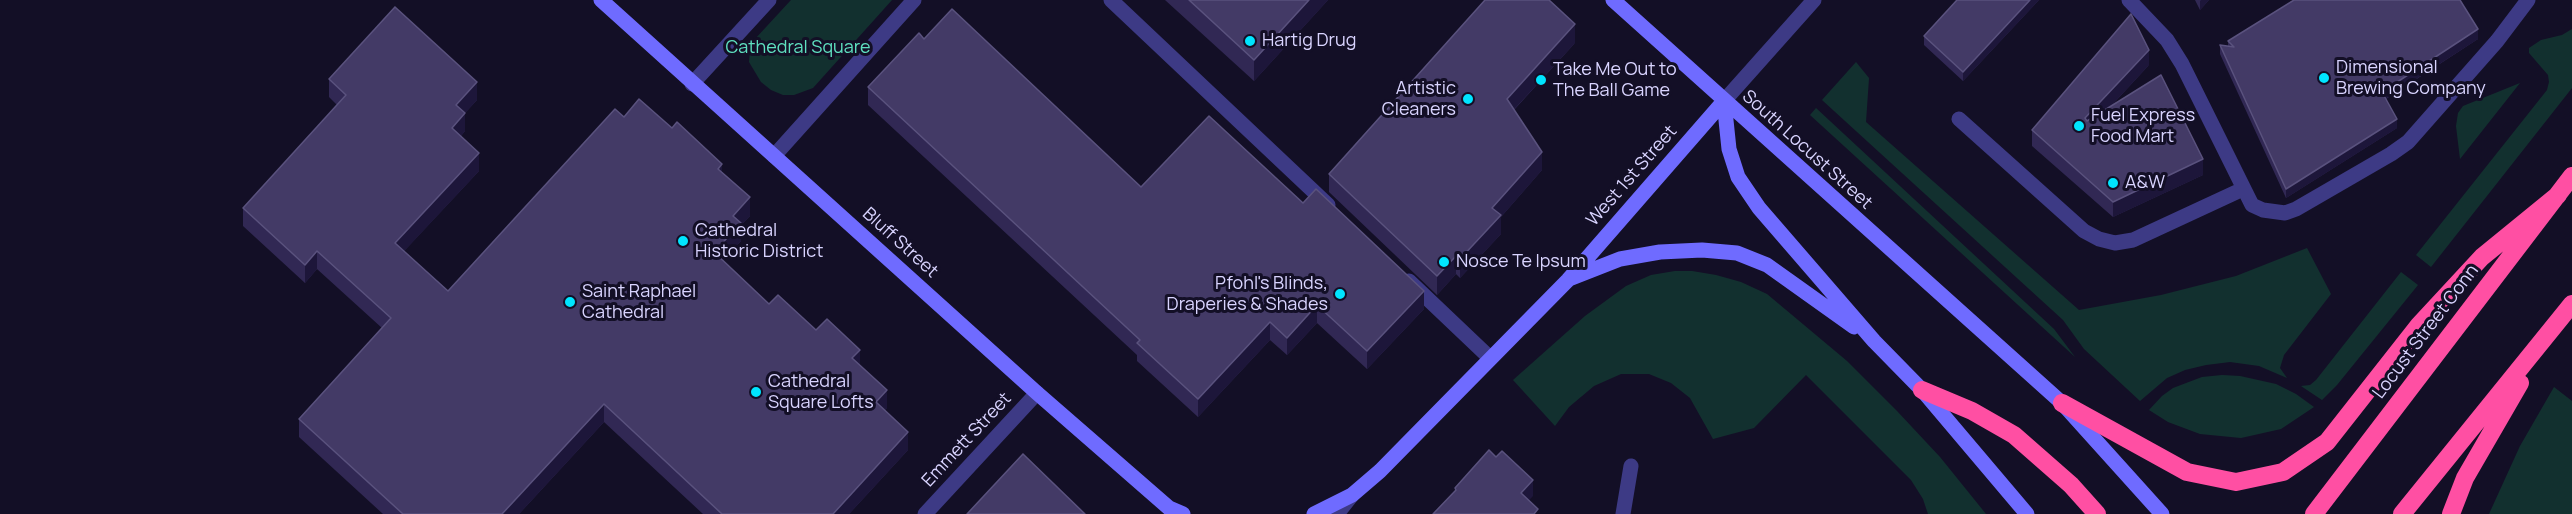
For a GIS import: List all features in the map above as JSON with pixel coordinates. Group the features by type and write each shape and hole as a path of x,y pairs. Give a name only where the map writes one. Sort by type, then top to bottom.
{"highway":[{"name":"Locust Street Conn","path":"2314,514 2572,176"},
{"path":"2062,403 2187,472 2236,482 2283,472 2327,442 2419,325 2482,257 2558,195"},
{"path":"2402,514 2572,304"},
{"path":"2451,514 2465,478 2548,334"},
{"path":"1922,390 1972,411 2014,435 2071,485 2097,514"}],"main road":[{"name":"Bluff Street","path":"601,0 1037,393 1175,512"},
{"path":"1613,0 1724,101"},
{"name":"West 1st Street","path":"1314,514 1352,495 1380,471 1568,280 1724,101"},
{"name":"South Locust Street","path":"1724,101 1729,149 1738,177 1759,208 1874,341 1922,390 2027,514"},
{"name":"South Locust Street","path":"1724,101 2062,403 2162,514"},
{"path":"1568,280 1620,259 1660,252 1702,250 1737,253 1767,265 1874,341"}],"street":[{"path":"692,84 769,0"},
{"path":"774,156 914,0"},
{"path":"1111,0 1336,212"},
{"name":"West 1st Street","path":"1724,101 1814,0"},
{"path":"2129,0 2167,40 2182,64 2252,205 2263,210 2285,213 2296,209 2408,142 2497,41 2528,0"},
{"path":"1959,119 2084,231 2099,239 2115,243 2133,240 2243,189"},
{"path":"1396,270 1490,358"},
{"name":"Emmett Street","path":"925,514 1037,393"},
{"path":"1623,514 1631,466"},
{"path":"1337,514 1352,495"}],"green space":[{"name":"Cathedral Square","path":"791,0 892,0 813,88 794,95 783,95 771,90 761,82 749,62 750,49 755,39"},
{"path":"2572,29 2572,88 2431,267 2416,255 2547,90 2548,75 2529,53 2529,48 2541,40 2562,35"},
{"path":"1856,62 1869,78 1866,122 2079,310 2161,295 2236,276 2307,248 2331,294 2284,355 2280,368 2287,378 2259,366 2230,362 2206,365 2185,370 2167,378 2140,401 2084,349 2063,320 1822,100"},
{"path":"2520,83 2460,159 2456,126 2458,113 2463,106"},
{"path":"1816,108 2054,329 2075,357 1810,115"},
{"path":"1675,271 1716,275 1741,282 1767,294 1847,361 1897,411 1940,457 1986,514 1928,514 1923,499 1911,480 1806,375 1754,428 1713,439 1690,398 1671,383 1649,374 1621,374 1594,386 1569,407 1555,426 1513,380 1585,316 1626,286 1651,275"},
{"path":"2401,272 2418,285 2337,385 2322,400 2301,386 2310,385 2316,380"},
{"path":"2240,376 2276,384 2296,394 2314,407 2281,429 2241,438 2200,434 2168,422 2149,410 2173,388 2202,377"},
{"path":"2554,387 2572,401 2572,514 2489,514 2520,446"}],"building":[{"path":"1189,0 1309,0 1254,60"},
{"path":"1485,0 1549,0 1575,24 1507,99 1542,152 1492,208 1501,215 1460,259 1456,256 1437,276 1329,174"},
{"path":"1957,0 2030,0 1963,72 1924,36"},
{"name":"Dimensional Brewing Company","path":"2294,0 2460,0 2478,29 2382,92 2397,119 2286,189 2220,45 2234,47 2228,41"},
{"path":"395,7 477,82 456,105 465,113 452,128 479,153 395,243 448,291 615,109 624,117 639,99 672,128 677,122 722,164 718,169 750,197 733,216 741,223 714,252 769,304 778,295 816,330 827,319 860,350 852,358 887,390 876,402 908,432 833,514 722,514 604,404 502,514 403,514 299,419 391,318 317,251 305,265 243,208 346,95 329,79"},
{"path":"952,9 1141,187 1209,116 1303,203 1316,189 1424,291 1367,351 1317,305 1287,338 1270,322 1198,399 1137,343 1140,340 868,87 919,33 924,39"},
{"path":"2131,14 2149,50 2085,118 2087,121 2161,75 2203,159 2113,202 2032,130"},
{"path":"1489,450 1496,457 1502,451 1533,480 1521,493 1538,509 1534,514 1433,514 1456,490 1455,488"},
{"path":"1023,454 1085,514 967,514"}],"place":[{"name":"Hartig Drug","path":"1250,41"},
{"name":"Dimensional Brewing Company","path":"2324,78"},
{"name":"Take Me Out to The Ball Game","path":"1541,80"},
{"name":"Artistic Cleaners","path":"1468,99"},
{"name":"Fuel Express Food Mart","path":"2079,126"},
{"name":"A&W","path":"2113,183"},
{"name":"Cathedral Historic District","path":"683,241"},
{"name":"Nosce Te Ipsum","path":"1444,262"},
{"name":"Pfohl's Blinds, Draperies & Shades","path":"1340,294"},
{"name":"Saint Raphael Cathedral","path":"570,302"},
{"name":"Cathedral Square Lofts","path":"756,392"}]}
